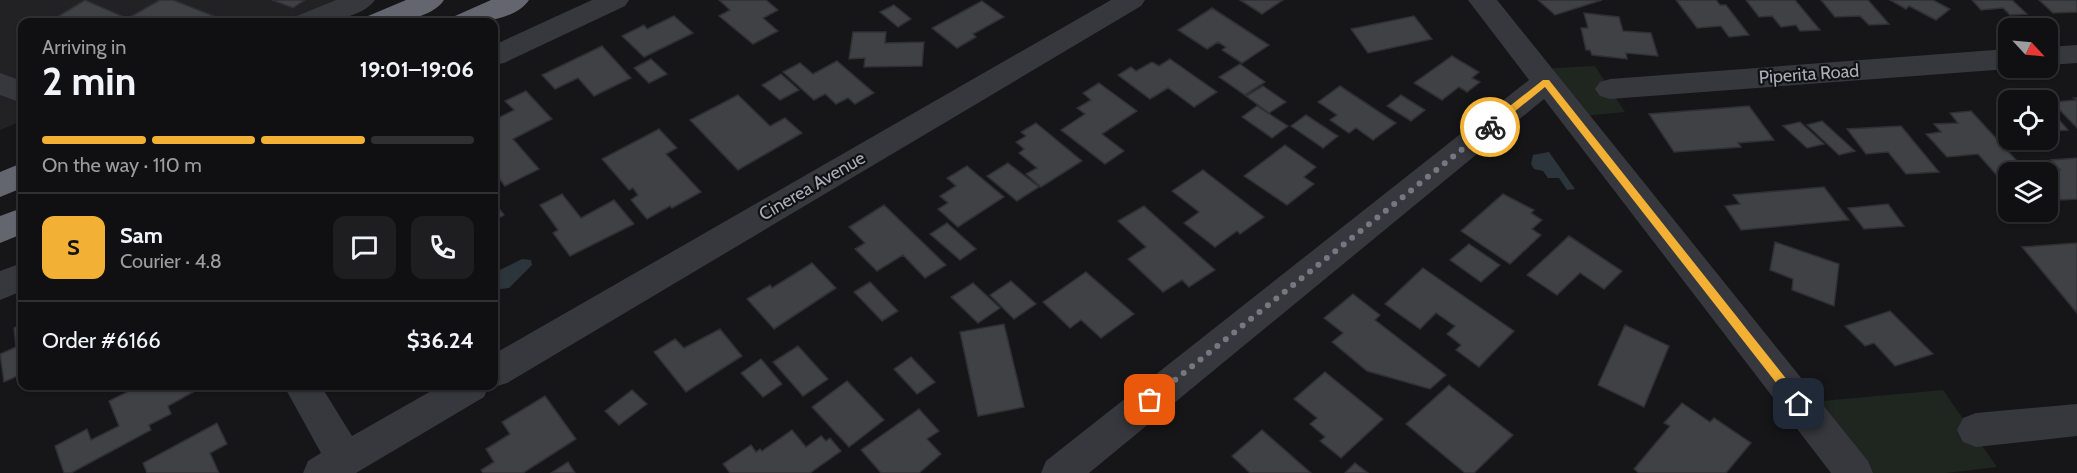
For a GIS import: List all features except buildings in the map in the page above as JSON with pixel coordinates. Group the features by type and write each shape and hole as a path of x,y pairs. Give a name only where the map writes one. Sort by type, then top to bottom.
{"highway":[{"path":"387,18 430,0"},
{"path":"474,18 515,0"},
{"path":"0,185 18,177"},
{"path":"0,230 18,222"}],"street":[{"path":"317,18 361,0"},
{"path":"528,40 563,0"},
{"path":"498,54 615,0"},
{"name":"Cinerea Avenue","path":"498,370 1131,0"},
{"path":"1482,0 1854,473"},
{"path":"2058,55 2077,54"},
{"name":"Piperita Road","path":"1610,89 1998,60"},
{"path":"1060,473 1546,82"},
{"path":"0,83 18,91"},
{"path":"0,286 18,278"},
{"path":"304,390 333,466 464,390"},
{"path":"1976,430 2077,420"}],"shaded area":[{"path":"0,0 361,0 317,18 18,18 18,123 0,130"},
{"path":"1595,66 1625,112 1574,117 1536,69"},
{"path":"1549,152 1575,189 1567,190 1559,178 1548,178 1543,171 1534,169 1531,164 1533,155"},
{"path":"522,259 531,260 532,265 509,288 500,289 498,271"},
{"path":"1943,390 1997,467 1946,473 1854,473 1799,403"}],"way so far":[{"path":"1150,400 1490,127"}],"route":[{"path":"1490,127 1546,82 1799,404"}]}
